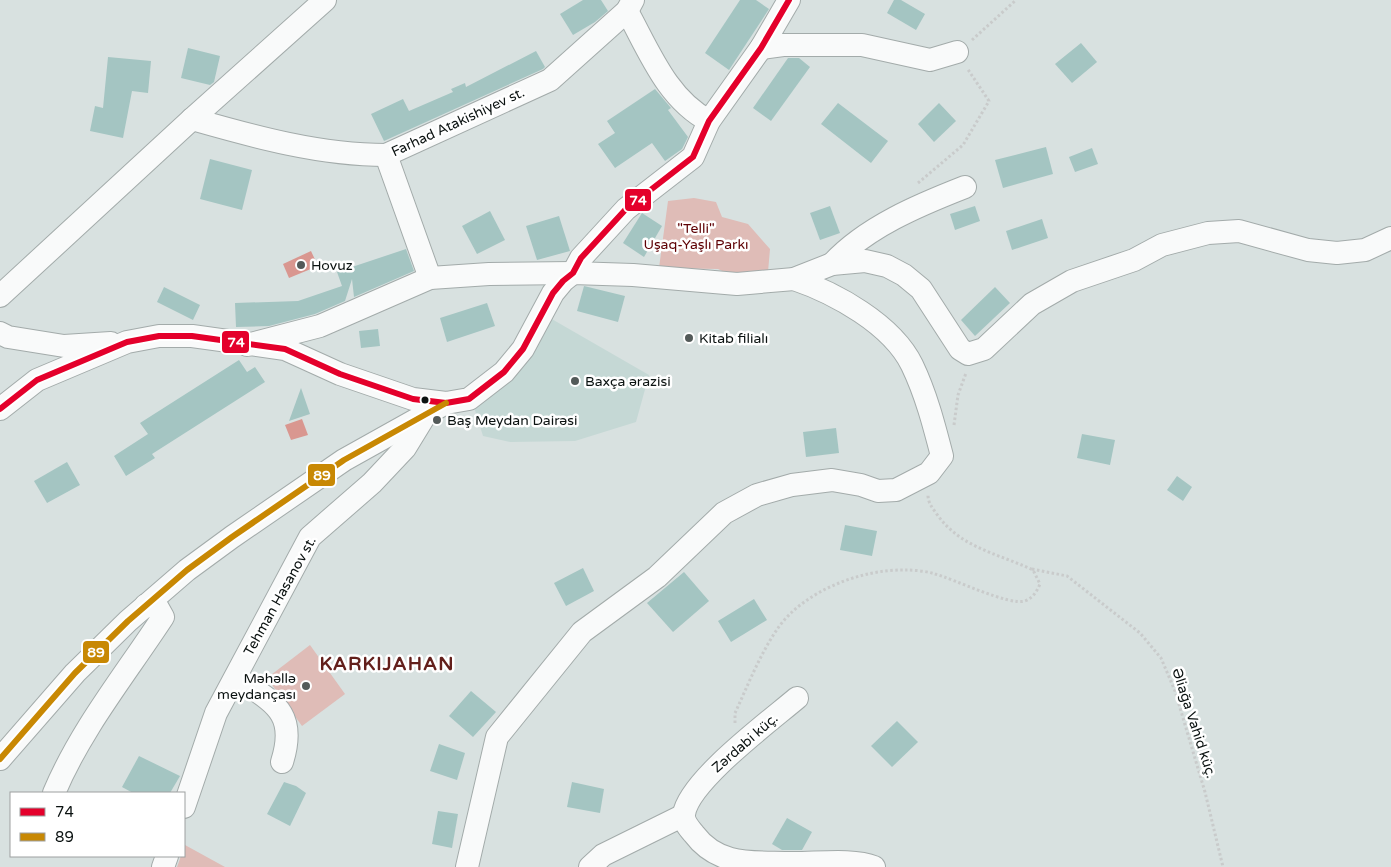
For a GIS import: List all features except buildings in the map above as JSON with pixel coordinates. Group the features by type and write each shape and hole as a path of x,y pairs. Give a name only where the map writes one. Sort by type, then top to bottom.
{"street":[{"path":"0,296 192,119 325,0"},
{"path":"0,333 8,337 64,346 127,342 159,336 192,336 284,349 340,374 413,399 446,403 469,399 504,372 523,349 553,293 573,273 581,258 626,209 693,158 709,121 761,48 789,0"},
{"path":"630,6 669,87 693,112 709,121"},
{"name":"Farhad Atakishiyev st.","path":"192,119 262,139 359,155 386,155 550,80 630,6"},
{"path":"761,48 782,45 862,45 930,60 956,52"},
{"path":"386,155 430,278"},
{"path":"832,264 846,248 910,210 966,187"},
{"path":"247,345 320,326 430,278 489,274 573,273 737,284 794,279 832,264 865,261 887,266 904,275 921,289 960,349 968,354 984,349 1032,304 1072,282 1134,260 1162,245 1208,233 1239,231 1308,250 1337,253 1365,250 1391,238"},
{"path":"467,867 498,737 582,632 657,577 724,513 756,495 792,485 832,480 861,485 878,491 896,490 935,465 928,406 911,364 893,340 861,312 825,290 794,279"},
{"path":"0,409 37,380 127,342"},
{"path":"0,759 74,673 146,605 187,570 336,465 446,403"},
{"name":"Tehman Hasanov st.","path":"185,804 216,713 310,537 372,482 404,448 425,416"},
{"path":"54,792 79,742 163,617 158,608 146,605"},
{"path":"236,677 277,705 285,721 288,744 282,762"},
{"name":"Zərdabi küç.","path":"684,815 689,802 720,762 797,698"},
{"path":"590,867 603,855 684,815 686,824 698,840 718,856 746,862 819,864 849,862 874,867"}],"path":[{"path":"912,188 963,145 989,101 956,52 1016,0"},
{"path":"935,465 957,419 958,395 963,377 984,349"},
{"name":"Əliağa Vahid küç.","path":"935,465 928,502 960,539 979,549 1028,568 1067,576 1140,633 1160,658 1175,691 1205,792 1223,867"},
{"path":"733,751 735,713 764,653 778,628 790,614 808,600 856,577 880,571 905,570 934,573 983,592 1024,601 1035,594 1040,584 1033,570 1028,568"}],"shaded area":[{"name":"Hovuz","path":"311,251 318,266 289,278 283,264"},
{"name":"Baxça ərazisi","path":"550,318 649,375 636,422 575,441 510,442 483,436 473,404"},
{"path":"302,419 308,435 291,440 285,425"}],"green space":[{"name":"\"Telli\" Uşaq-Yaşlı Parkı","path":"694,198 716,202 722,217 748,224 770,249 768,272 733,276 718,269 659,268 668,201"},
{"name":"Məhəllə meydançası","path":"310,645 345,694 302,726 267,678"},
{"path":"185,845 225,867 177,867 181,857 185,857"}],"transit line":[{"name":"74","path":"0,409 37,380 127,342 159,336 192,336 285,349 340,374 413,399 446,403 469,399 504,372 523,349 553,293 573,273 581,258 626,209 693,157 709,121 761,48 789,0"},
{"name":"89","path":"0,759 75,673 128,621 187,570 344,460 446,403"}],"place":[{"name":"Hovuz","path":"301,265"},
{"name":"Kitab filialı","path":"689,338"},
{"name":"Baxça ərazisi","path":"575,381"},
{"name":"Baş Meydan Dairəsi","path":"437,420"},
{"name":"Məhəllə meydançası","path":"306,686"}],"district":[{"name":"KARKIJAHAN","path":"387,664"}]}
